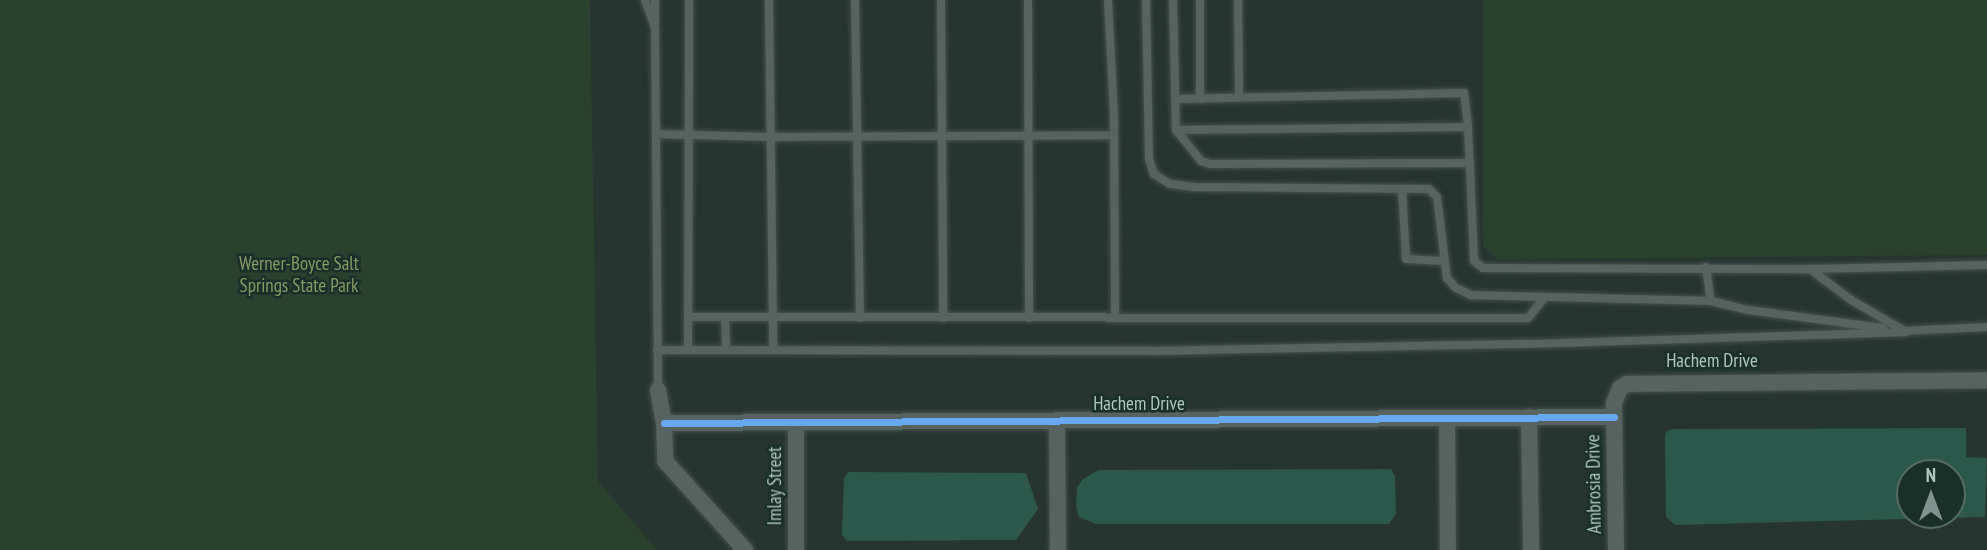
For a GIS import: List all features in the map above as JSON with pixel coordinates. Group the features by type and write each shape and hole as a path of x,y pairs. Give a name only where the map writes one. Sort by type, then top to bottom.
{"street":[{"name":"Hachem Drive","path":"664,423 1614,417 1614,403 1620,388 1633,382 1987,380"},
{"path":"657,390 664,423 665,461 745,550"},
{"path":"1529,417 1531,550"},
{"name":"Ambrosia Drive","path":"1614,417 1616,550"},
{"path":"1447,418 1448,550"},
{"path":"1057,420 1058,550"},
{"name":"Imlay Street","path":"796,422 796,550"}],"lane":[{"path":"645,0 655,28"},
{"path":"654,0 657,390"},
{"path":"688,350 689,0"},
{"path":"769,0 773,350"},
{"path":"855,0 860,318"},
{"path":"941,0 943,318"},
{"path":"1028,0 1029,318"},
{"path":"1108,0 1114,135 1115,318"},
{"path":"1146,0 1149,159 1154,174 1170,184 1193,187 1429,189 1437,197 1447,278 1456,288 1471,295 1711,301 1748,310 1906,332"},
{"path":"1173,0 1176,130 1201,161 1210,164 1470,163"},
{"path":"1200,0 1200,99"},
{"path":"1237,0 1239,98"},
{"path":"1175,99 1464,93 1474,261 1483,268 1810,269 1987,265"},
{"path":"1176,130 1468,127"},
{"path":"656,134 770,137 1114,135"},
{"path":"1402,188 1406,259 1443,261"},
{"path":"1706,267 1711,301"},
{"path":"1810,269 1851,300 1906,332"},
{"path":"688,317 1528,318 1544,298"},
{"path":"725,317 726,350"},
{"path":"657,350 1166,351 1543,344 1987,327"}],"green space":[{"name":"Werner-Boyce Salt Springs State Park","path":"0,0 590,0 598,481 657,550 0,550"},
{"path":"1483,0 1987,0 1987,255 1497,259 1483,247"}],"shaded area":[{"path":"1966,428 1966,457 1987,458 1985,517 1966,517 1966,459 1896,459 1896,519 1675,525 1666,517 1666,432 1672,429"},
{"path":"1391,469 1395,476 1396,514 1389,524 1096,524 1079,517 1076,506 1077,488 1082,480 1098,470"},
{"path":"848,472 1026,473 1038,509 1016,540 847,541 842,535 844,478"}],"cycle path":[{"path":"664,423 1614,417"}]}
